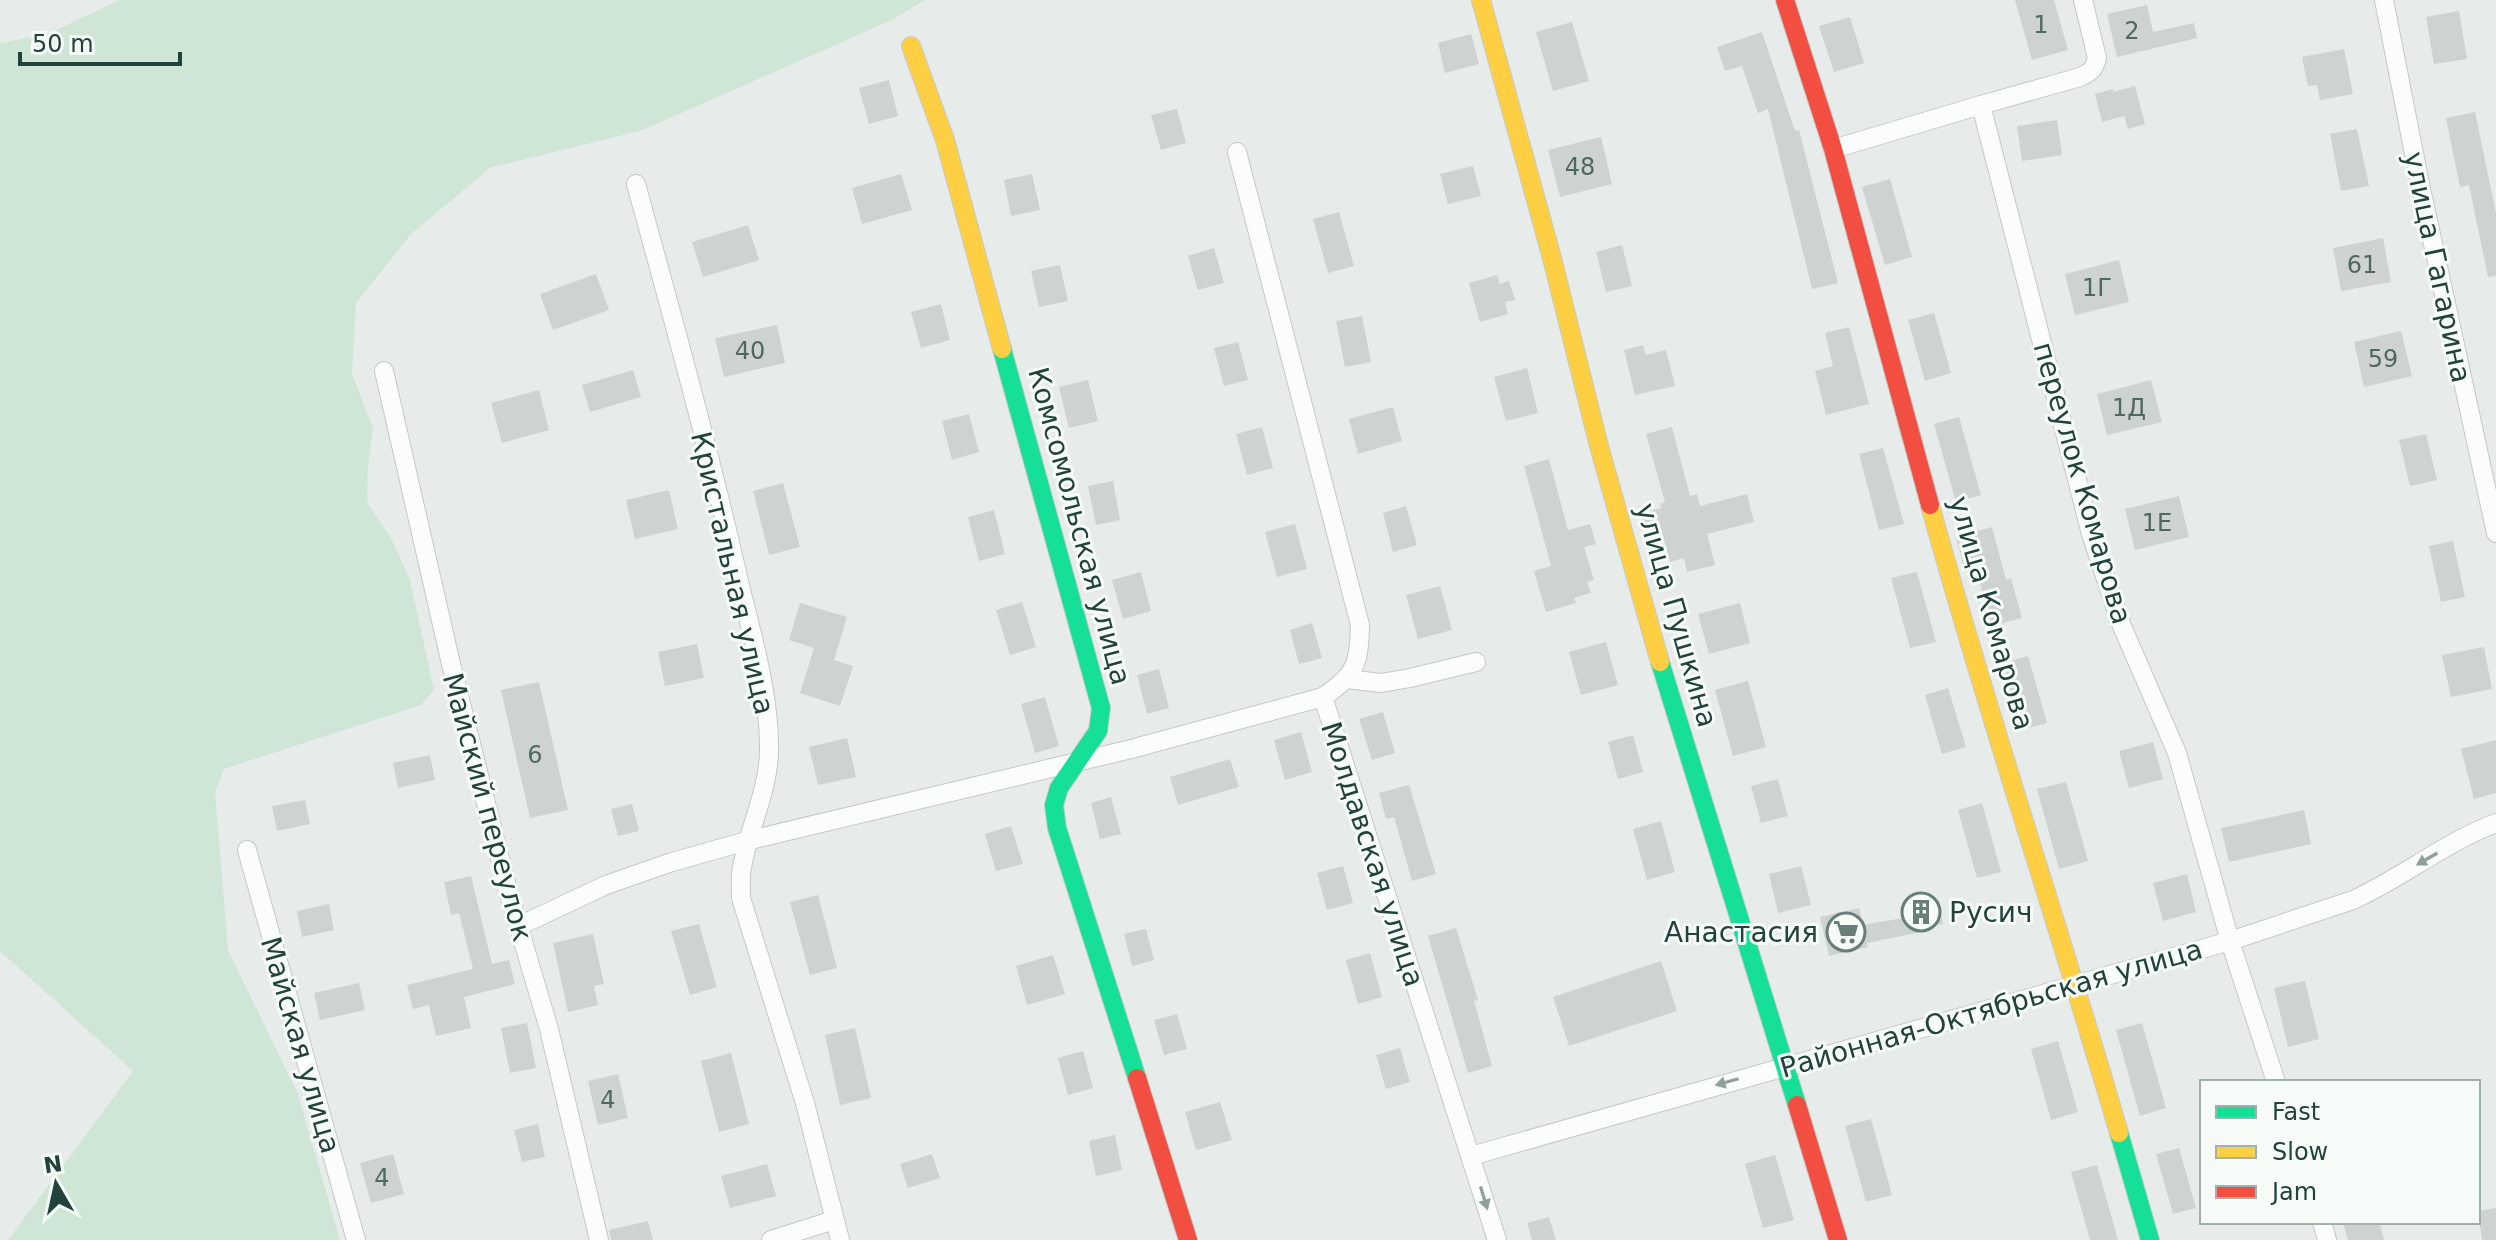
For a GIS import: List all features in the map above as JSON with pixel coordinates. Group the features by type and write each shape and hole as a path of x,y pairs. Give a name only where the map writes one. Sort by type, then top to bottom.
{"street":[{"name":"улица Пушкина","path":"1481,0 1553,262 1599,446 1651,628 1838,1240"},
{"name":"улица Комарова","path":"1785,0 1833,149 1960,614 2076,986 2150,1240"},
{"path":"1833,149 2091,72 2097,58 2083,0"},
{"name":"улица Гагарина","path":"2384,0 2420,184 2496,533"},
{"name":"Комсомольская улица","path":"911,46 945,140 1097,687 1101,708 1098,731"},
{"name":"переулок Комарова","path":"1981,105 2091,534 2121,624 2177,753 2230,941 2275,1080"},
{"name":"Молдавская улица","path":"1237,152 1360,625 1359,654 1347,679 1323,697 1497,1240"},
{"name":"Кристальная улица","path":"636,184 733,552 766,713 769,751 764,786 742,868 741,898 805,1103 840,1240"},
{"name":"Майский переулок","path":"384,371 451,664 508,891 549,1029 599,1240"},
{"path":"1347,679 1381,683 1476,662"},
{"path":"519,926 606,885 672,862 750,840 1131,749 1323,697"},
{"path":"1131,749 1098,731 1059,788 1054,805 1057,828 1188,1240"},
{"name":"Районная-Октябрьская улица","path":"1471,1156 2230,941 2362,896 2463,838 2496,823"},
{"name":"Майская улица","path":"247,850 356,1240"},
{"path":"771,1240 834,1220"}],"green space":[{"path":"119,0 925,0 892,20 643,130 490,168 411,234 356,303 352,374 373,428 367,502 391,538 410,580 434,690 421,705 224,769 215,793 228,950 298,1094 340,1240 8,1240 133,1071 0,951 0,43 48,34"}],"building":[{"path":"2015,0 2054,0 2068,50 2032,60"},
{"path":"2147,5 2153,32 2194,23 2197,38 2117,57 2107,14"},
{"path":"2459,11 2467,59 2434,64 2426,17"},
{"path":"1850,17 1864,63 1834,72 1819,26"},
{"path":"1572,22 1589,81 1553,91 1536,32"},
{"path":"1762,32 1795,131 1799,130 1838,283 1812,289 1768,109 1758,113 1742,66 1725,71 1717,47"},
{"path":"1471,34 1479,64 1445,73 1438,43"},
{"path":"2344,49 2353,94 2320,100 2317,85 2308,86 2302,57"},
{"path":"889,80 898,116 869,124 859,88"},
{"path":"2135,86 2145,124 2128,129 2124,116 2102,122 2095,94"},
{"path":"1177,109 1186,143 1161,150 1151,115"},
{"path":"2475,112 2496,213 2496,276 2488,277 2469,185 2460,187 2446,118"},
{"path":"2057,120 2062,155 2022,161 2017,126"},
{"path":"2357,129 2369,186 2341,191 2330,134"},
{"path":"1601,137 1612,184 1560,197 1548,150"},
{"path":"1473,166 1481,196 1448,204 1440,174"},
{"path":"901,174 912,210 862,224 852,188"},
{"path":"1032,174 1040,210 1011,216 1004,180"},
{"path":"1890,179 1912,257 1885,265 1862,187"},
{"path":"1339,212 1354,266 1328,273 1313,219"},
{"path":"748,225 759,260 703,277 692,242"},
{"path":"2383,238 2391,282 2341,291 2333,248"},
{"path":"1622,245 1632,286 1606,292 1596,252"},
{"path":"1214,248 1224,283 1198,290 1188,256"},
{"path":"2119,260 2129,302 2075,315 2065,274"},
{"path":"1060,265 1068,301 1039,307 1031,271"},
{"path":"596,274 609,310 553,330 540,294"},
{"path":"1497,275 1500,284 1509,281 1515,300 1505,302 1508,314 1480,322 1469,283"},
{"path":"941,304 950,340 921,348 911,312"},
{"path":"1934,313 1951,373 1925,381 1908,320"},
{"path":"1362,316 1371,362 1345,367 1336,321"},
{"path":"777,325 785,363 724,377 715,338"},
{"path":"1849,327 1869,404 1826,415 1815,371 1833,366 1825,333"},
{"path":"2401,331 2412,376 2364,387 2354,342"},
{"path":"1238,342 1248,380 1224,386 1214,348"},
{"path":"1643,345 1646,355 1666,350 1675,386 1635,395 1624,350"},
{"path":"1527,368 1538,413 1506,421 1494,377"},
{"path":"633,370 641,397 590,412 582,385"},
{"path":"1088,380 1098,421 1069,428 1059,387"},
{"path":"2151,380 2162,422 2107,435 2097,394"},
{"path":"539,390 549,430 502,443 491,403"},
{"path":"1393,407 1402,441 1358,454 1349,419"},
{"path":"969,414 979,452 952,460 942,421"},
{"path":"1959,417 1981,495 1956,502 1934,424"},
{"path":"1262,427 1273,468 1247,475 1236,434"},
{"path":"1672,427 1690,496 1697,494 1700,506 1747,494 1754,522 1707,534 1715,565 1687,572 1684,558 1670,562 1661,528 1646,532 1641,513 1661,508 1660,504 1665,502 1646,434"},
{"path":"2426,434 2437,480 2410,486 2399,440"},
{"path":"1883,448 1904,524 1879,530 1859,454"},
{"path":"1549,459 1568,530 1590,524 1596,544 1584,547 1594,580 1587,582 1591,593 1574,598 1576,603 1546,612 1534,571 1551,566 1524,466"},
{"path":"1113,481 1120,520 1096,525 1088,486"},
{"path":"783,483 800,547 769,555 753,491"},
{"path":"669,490 678,529 635,539 626,500"},
{"path":"2179,496 2189,537 2135,550 2125,509"},
{"path":"1406,506 1417,545 1393,552 1383,513"},
{"path":"994,510 1005,554 979,561 968,517"},
{"path":"1295,524 1307,569 1277,577 1265,532"},
{"path":"1992,527 2006,580 2011,578 2022,618 1992,626 1976,569 1965,572 1956,537"},
{"path":"2453,541 2465,597 2441,602 2429,546"},
{"path":"1141,572 1151,611 1123,619 1112,580"},
{"path":"1917,572 1936,642 1910,648 1891,578"},
{"path":"1440,586 1452,630 1418,639 1406,595"},
{"path":"1022,602 1036,647 1010,655 996,610"},
{"path":"800,603 847,617 834,660 853,666 840,706 800,693 814,648 789,640"},
{"path":"1740,603 1750,643 1709,654 1698,614"},
{"path":"1312,623 1322,658 1299,664 1290,630"},
{"path":"1606,642 1618,685 1581,695 1569,652"},
{"path":"697,644 704,678 665,686 658,652"},
{"path":"2484,647 2492,689 2451,697 2442,655"},
{"path":"2028,656 2047,723 2021,730 2003,663"},
{"path":"1159,669 1169,708 1147,714 1137,675"},
{"path":"1748,681 1766,747 1733,756 1715,690"},
{"path":"539,682 568,810 530,818 501,690"},
{"path":"1948,688 1966,747 1942,754 1925,695"},
{"path":"1045,697 1059,746 1035,753 1021,704"},
{"path":"1383,712 1395,753 1372,760 1359,719"},
{"path":"1301,732 1312,772 1285,780 1274,740"},
{"path":"1633,735 1643,772 1618,779 1608,742"},
{"path":"847,738 856,777 818,785 809,747"},
{"path":"2496,740 2496,793 2474,799 2461,749"},
{"path":"2153,742 2163,779 2129,788 2119,751"},
{"path":"430,755 435,780 398,788 393,763"},
{"path":"1230,759 1239,787 1178,805 1170,777"},
{"path":"1778,779 1788,816 1761,823 1751,786"},
{"path":"2066,782 2088,861 2059,869 2037,789"},
{"path":"1409,785 1436,874 1412,881 1394,817 1386,819 1379,793"},
{"path":"1111,797 1121,834 1100,839 1091,803"},
{"path":"305,800 310,824 277,831 272,806"},
{"path":"1982,803 2001,872 1977,878 1958,810"},
{"path":"632,804 639,831 618,836 611,809"},
{"path":"2304,810 2311,844 2229,862 2221,828"},
{"path":"1661,821 1675,872 1647,880 1633,829"},
{"path":"1011,826 1023,864 996,871 985,834"},
{"path":"1343,866 1353,903 1327,910 1317,873"},
{"path":"1801,866 1811,905 1778,913 1769,874"},
{"path":"2187,874 2196,912 2163,921 2153,883"},
{"path":"471,876 492,964 509,960 515,984 464,997 471,1028 436,1036 429,1005 413,1009 407,985 473,969 459,913 451,915 444,882"},
{"path":"818,895 837,968 810,975 790,902"},
{"path":"1938,900 1943,924 1931,926 1931,930 1867,943 1868,947 1829,956 1820,917 1859,908 1863,925 1903,918 1901,907"},
{"path":"329,904 334,930 302,937 297,911"},
{"path":"699,924 717,987 690,995 671,931"},
{"path":"1456,928 1478,1000 1474,1001 1492,1066 1468,1073 1428,936"},
{"path":"1146,929 1154,960 1132,966 1124,934"},
{"path":"593,934 604,984 594,986 598,1005 568,1012 553,943"},
{"path":"1370,953 1382,997 1358,1004 1346,960"},
{"path":"1053,955 1065,994 1027,1005 1016,966"},
{"path":"1661,961 1677,1011 1569,1046 1553,997"},
{"path":"2305,981 2319,1039 2288,1047 2274,988"},
{"path":"359,983 365,1010 320,1020 314,993"},
{"path":"1177,1014 1187,1049 1164,1055 1154,1020"},
{"path":"527,1023 536,1068 510,1073 501,1028"},
{"path":"2142,1023 2166,1108 2140,1116 2116,1030"},
{"path":"855,1028 871,1098 840,1105 825,1035"},
{"path":"2058,1041 2078,1112 2051,1120 2031,1049"},
{"path":"1400,1048 1410,1082 1386,1089 1376,1055"},
{"path":"1083,1051 1093,1088 1068,1095 1058,1058"},
{"path":"731,1053 749,1124 719,1132 701,1061"},
{"path":"618,1074 628,1118 598,1125 588,1081"},
{"path":"1220,1102 1232,1140 1196,1150 1185,1112"},
{"path":"1871,1119 1892,1195 1866,1202 1845,1126"},
{"path":"538,1124 545,1157 522,1162 514,1130"},
{"path":"1115,1135 1122,1170 1096,1176 1089,1141"},
{"path":"2179,1148 2196,1208 2173,1214 2156,1154"},
{"path":"393,1154 404,1194 371,1203 360,1163"},
{"path":"932,1154 940,1178 908,1188 900,1164"},
{"path":"1775,1155 1794,1220 1763,1228 1745,1164"},
{"path":"767,1164 776,1196 730,1208 721,1176"},
{"path":"2097,1165 2118,1240 2090,1240 2071,1172"},
{"path":"2496,1208 2496,1240 2482,1240 2480,1211"},
{"path":"1549,1217 1556,1240 1532,1240 1527,1223"},
{"path":"648,1221 653,1240 611,1240 609,1230"},
{"path":"2344,1224 2380,1224 2384,1240 2348,1240"}],"traffic: fast":[{"path":"1002,349 1101,708 1098,731 1059,788 1054,805 1057,828 1137,1078"},
{"path":"1660,662 1797,1105"},
{"path":"2119,1133 2150,1240"}],"traffic: slow":[{"path":"1481,0 1553,262 1599,446 1660,662"},
{"path":"911,46 945,140 1002,349"},
{"path":"1930,505 1975,663 2119,1133"}],"traffic: jam":[{"path":"1785,0 1833,149 1930,505"},
{"path":"1137,1078 1188,1240"},
{"path":"1797,1105 1838,1240"}],"place":[{"name":"Русич","path":"1921,912"},
{"name":"Анастасия","path":"1846,932"}]}
